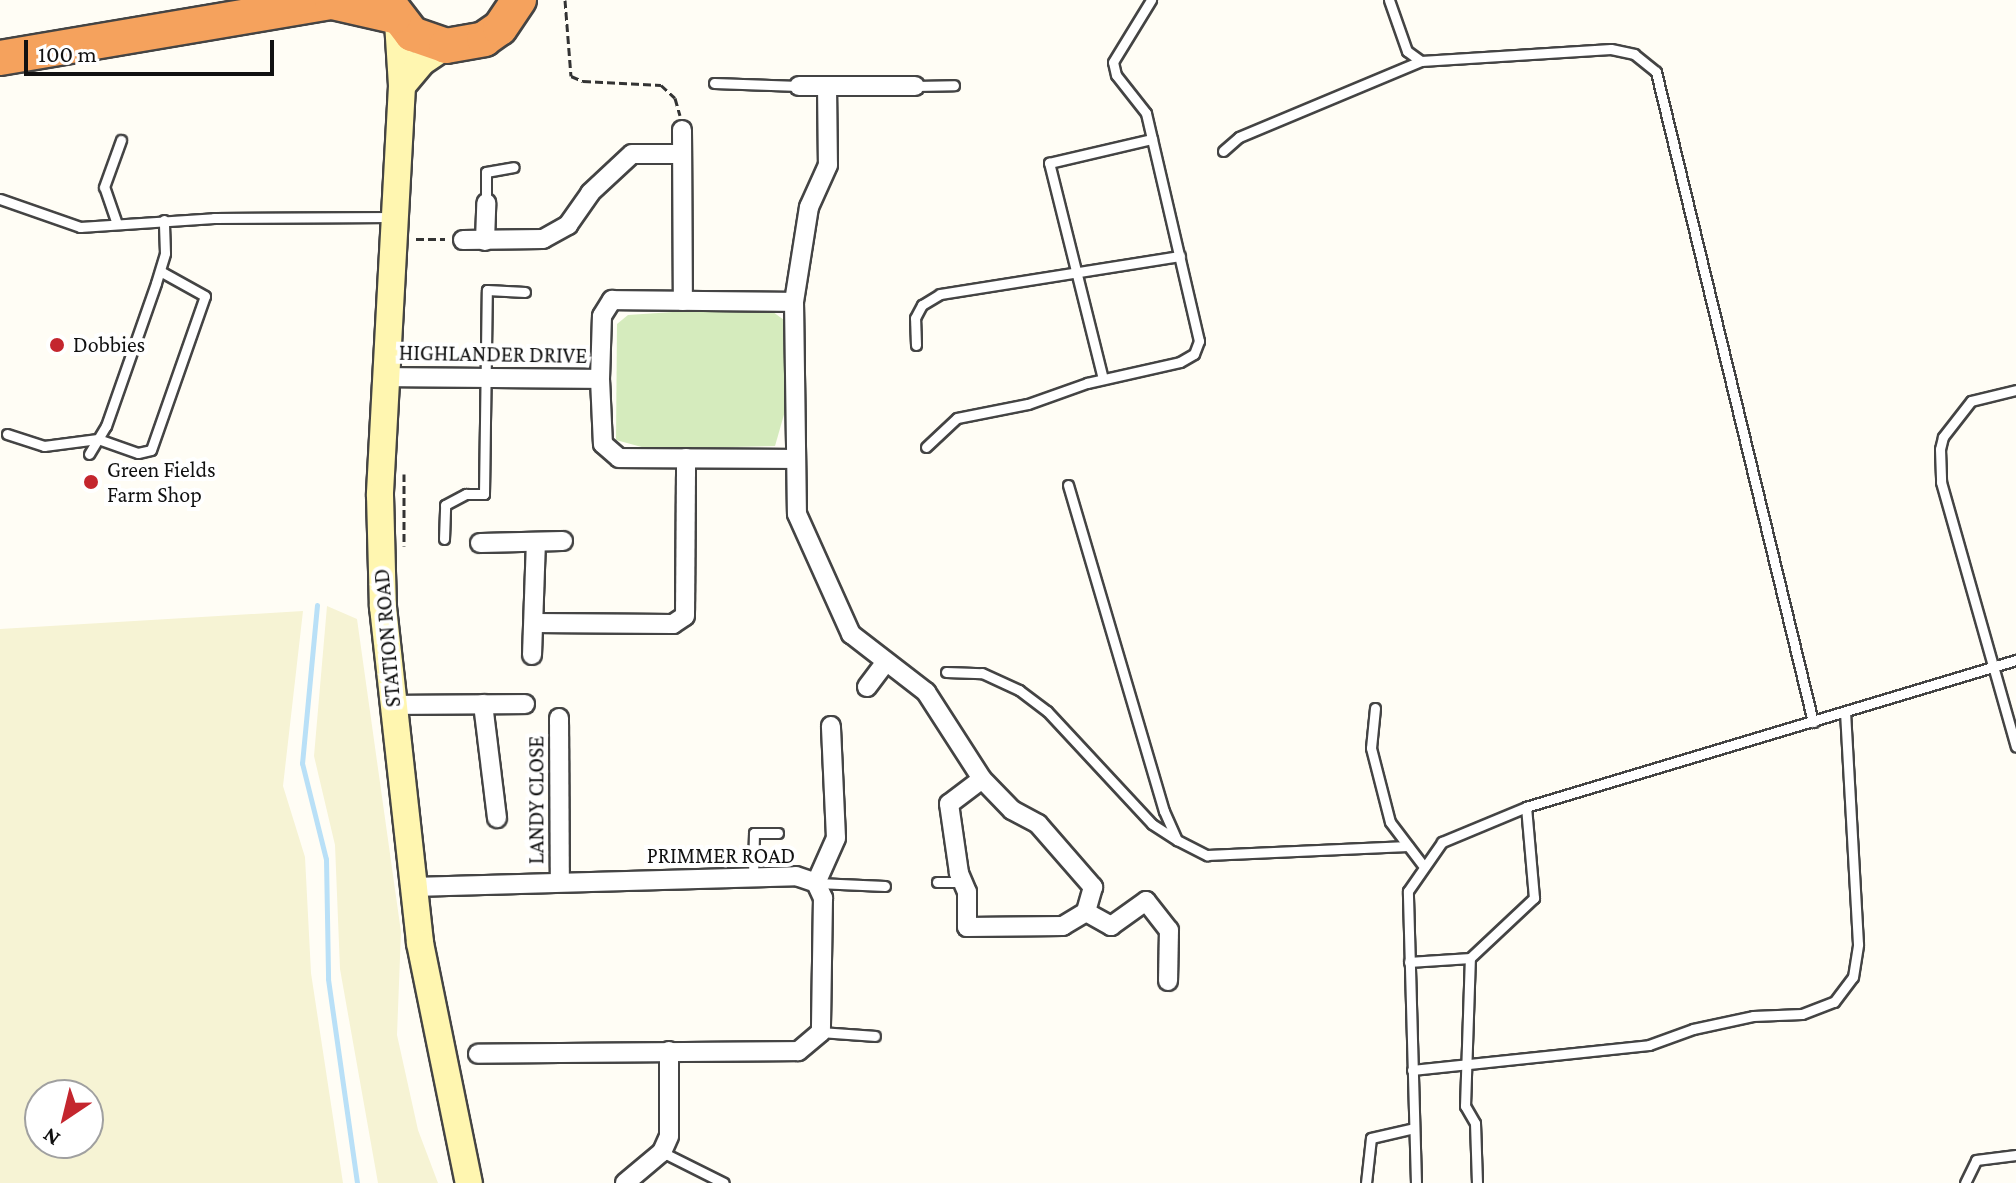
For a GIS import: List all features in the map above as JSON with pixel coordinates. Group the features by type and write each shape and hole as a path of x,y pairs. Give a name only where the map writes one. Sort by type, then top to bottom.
{"highway":[{"path":"0,58 334,1 393,13 428,42 446,46 484,39 500,28 519,0"}],"street":[{"name":"STATION ROAD","path":"393,13 402,86 393,217 380,526 393,705 422,960 469,1183"},
{"path":"402,86 422,62 446,46"},
{"path":"799,86 915,86"},
{"path":"827,86 828,165 809,207 794,302 797,514 851,634 926,692 982,779 1012,810 1038,824 1093,887 1086,912 1063,926 967,927 963,882 949,804 982,779"},
{"path":"682,130 683,301"},
{"path":"463,240 543,239 568,225 590,193 632,154 682,154"},
{"path":"485,241 486,203"},
{"name":"HIGHLANDER DRIVE","path":"794,302 612,300 602,316 600,379 603,444 619,458 796,459"},
{"name":"HIGHLANDER DRIVE","path":"385,377 600,379"},
{"path":"534,623 673,624 685,616 686,458"},
{"path":"480,543 563,541"},
{"path":"532,655 536,542"},
{"path":"867,687 885,663"},
{"path":"483,704 497,818"},
{"path":"393,705 525,704"},
{"name":"LANDY CLOSE","path":"559,718 560,882"},
{"path":"816,883 836,838 831,726"},
{"name":"PRIMMER ROAD","path":"413,887 796,876 816,883 823,898 821,1032"},
{"path":"1086,912 1111,926 1146,901 1169,930 1168,981"},
{"path":"478,1054 798,1051 821,1032"},
{"path":"625,1183 662,1152 671,1117 669,1051"}],"lane":[{"path":"926,447 957,418 1028,404 1103,379 1180,362 1194,354 1199,341 1146,113 1116,75 1113,62 1151,0"},
{"path":"1389,0 1407,51 1421,61"},
{"path":"1223,151 1239,137 1421,61 1611,49 1634,54 1656,72 1813,722"},
{"path":"714,83 799,86"},
{"path":"915,86 954,85"},
{"path":"1103,379 1049,163 1152,139"},
{"path":"117,224 104,187 121,140"},
{"path":"486,203 486,172 514,167"},
{"path":"0,199 80,227 164,220 393,217"},
{"path":"89,454 98,439 160,271 164,220"},
{"path":"916,345 915,318 922,305 940,294 1074,270 1180,256"},
{"path":"7,434 44,446 98,439 148,453 157,437 205,296 160,271"},
{"path":"444,539 445,505 466,494 484,494 487,290 525,292"},
{"path":"2016,390 1971,401 1943,437 1940,449 1941,482 2016,747"},
{"path":"1068,485 1159,797 1177,840"},
{"path":"1416,1183 1408,891 1422,864 1442,842 1526,807 2016,660"},
{"path":"946,672 982,673 1019,690 1047,711 1152,824 1207,855 1408,846"},
{"path":"1375,708 1371,748 1390,822 1422,864"},
{"path":"1412,1070 1649,1045 1693,1029 1753,1016 1802,1014 1834,1002 1853,977 1858,944 1845,713"},
{"path":"1409,962 1470,958 1534,898 1526,807"},
{"path":"753,877 754,833 778,833"},
{"path":"937,882 963,882"},
{"path":"816,883 885,886"},
{"path":"1470,958 1465,1106 1475,1123 1477,1183"},
{"path":"821,1032 875,1036"},
{"path":"1366,1183 1371,1138 1414,1128"},
{"path":"662,1152 724,1183"},
{"path":"1965,1183 1976,1160 2016,1155"}],"path":[{"path":"565,0 571,76 583,81 661,85 675,98 682,130"},
{"path":"409,239 463,240"},
{"path":"404,464 404,557"}],"shaded area":[{"path":"327,606 357,619 401,932 397,1035 418,1130 438,1183 378,1183 340,969 335,845 314,756"},
{"path":"303,611 283,786 305,857 311,973 343,1183 0,1183 0,629"}],"green space":[{"path":"773,312 784,320 785,411 775,446 649,449 616,440 617,324 628,315"}],"waterway":[{"path":"317,605 302,763 326,859 328,979 357,1183"}],"place":[{"name":"Dobbies","path":"57,345"},
{"name":"Green Fields Farm Shop","path":"91,482"}]}
